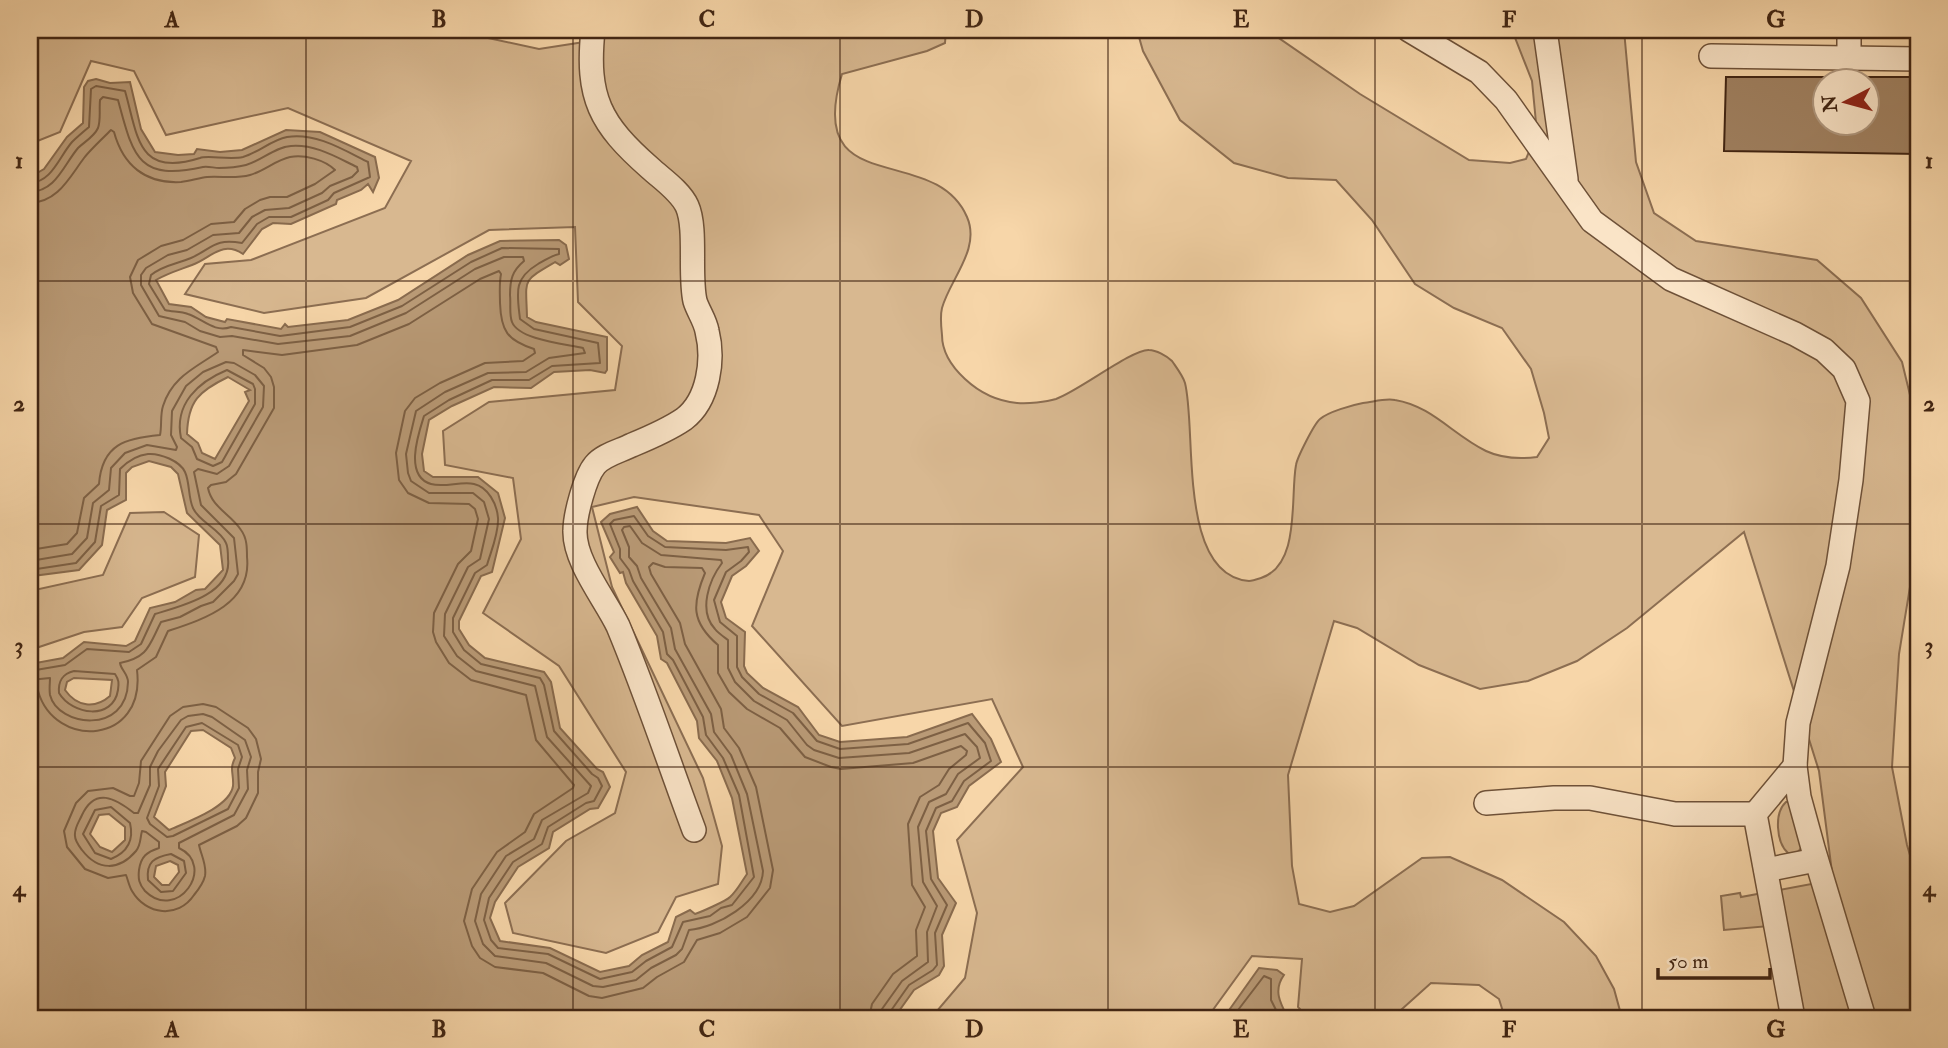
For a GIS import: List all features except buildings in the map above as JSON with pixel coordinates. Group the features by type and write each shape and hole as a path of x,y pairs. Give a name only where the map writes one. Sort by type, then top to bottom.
{"street":[{"path":"593,30 591,76 596,100 612,132 674,190 687,207 692,236 695,301 707,331 709,366 703,391 695,407 684,419 603,458 594,466 584,486 574,529 576,548 617,625 694,830"},
{"path":"1409,30 1431,35 1479,72 1506,100 1592,220 1671,279 1795,334 1824,350 1844,369 1858,401 1851,480 1838,566 1798,723 1796,766 1799,797 1864,1018"},
{"path":"1545,30 1567,186"},
{"path":"1849,30 1849,58"},
{"path":"1710,56 1918,59"},
{"path":"1486,803 1590,798 1675,814 1755,814 1796,766"},
{"path":"1755,814 1793,1018"},
{"path":"1766,870 1816,860"}],"shaded area":[{"path":"30,30 468,30 479,36 539,49 584,42 612,30 946,30 945,43 927,51 842,74 835,114 840,140 856,155 877,165 928,181 951,194 967,217 970,241 967,252 941,311 942,342 949,359 965,379 983,392 1002,400 1026,403 1052,400 1066,395 1141,351 1152,350 1167,357 1185,383 1194,497 1200,528 1210,554 1226,573 1249,581 1274,571 1282,559 1291,529 1297,461 1314,427 1324,416 1358,404 1395,400 1420,408 1486,451 1504,457 1524,458 1537,457 1549,438 1544,413 1531,369 1502,328 1454,308 1415,284 1372,220 1336,180 1288,178 1234,163 1180,120 1143,51 1137,30 1267,30 1360,94 1469,160 1510,163 1526,159 1537,133 1532,81 1512,30 1624,30 1636,162 1654,213 1696,241 1817,260 1861,298 1902,362 1918,428 1918,538 1899,654 1892,767 1907,845 1918,882 1918,1018 1784,1018 1769,926 1724,930 1721,896 1740,893 1741,897 1833,880 1819,771 1744,532 1627,628 1577,661 1528,681 1480,689 1419,665 1357,628 1334,621 1288,775 1292,866 1299,904 1330,912 1354,906 1422,858 1450,857 1502,880 1564,922 1596,956 1614,989 1622,1018 1505,1018 1499,999 1479,985 1431,983 1392,1018 1308,1018 1298,1007 1302,959 1252,956 1207,1018 931,1018 965,978 977,913 957,840 1023,767 992,699 842,726 752,626 783,551 759,515 634,497 592,507 612,587 703,778 722,846 718,884 676,897 658,932 606,953 513,933 505,903 566,841 615,813 626,772 559,666 483,613 521,539 513,478 445,465 443,431 489,402 615,390 622,346 578,302 575,227 489,230 366,298 264,313 185,294 205,264 251,260 385,208 411,161 288,108 166,135 134,71 91,61 60,132 30,144"},
{"path":"164,512 199,535 195,577 142,598 122,627 84,632 30,650 30,591 103,575 130,513"},
{"path":"1786,802 1791,802 1803,846 1797,853 1788,853 1779,835 1778,820"}],"water":[{"path":"96,79 110,83 130,82 141,129 155,152 178,155 194,154 197,149 220,152 242,150 286,130 320,132 375,157 379,178 373,192 368,184 361,190 337,200 336,204 291,224 273,223 262,229 243,254 236,250 223,249 156,280 169,304 191,307 206,317 281,329 285,324 288,327 348,320 398,300 468,255 500,241 559,240 566,245 569,259 560,265 555,262 528,282 527,317 536,322 607,337 605,373 590,370 554,372 531,388 494,387 429,420 422,454 424,471 433,477 478,477 498,493 505,518 492,572 481,576 459,621 459,629 469,645 485,658 544,672 551,682 560,728 597,769 603,772 610,787 598,808 590,809 553,832 549,848 518,867 495,902 490,918 500,941 550,948 600,972 629,966 642,955 668,942 676,917 690,910 695,914 728,899 747,874 732,798 717,761 699,738 697,721 667,663 661,659 657,636 626,583 623,572 620,573 610,557 614,552 601,522 610,514 637,507 653,531 667,541 726,543 750,538 759,551 746,566 732,576 721,602 726,618 745,632 744,666 747,673 763,688 798,707 819,735 840,742 907,737 972,714 991,739 1001,762 969,786 957,807 941,813 933,831 938,878 956,903 942,935 944,966 939,975 914,990 894,1018 30,1018 30,664 63,658 84,642 126,646 135,641 150,608 175,602 196,590 205,589 223,570 220,545 187,513 178,474 171,467 149,461 132,467 126,473 126,500 107,510 102,545 79,570 33,576 30,582 30,177 44,169 67,137 83,123 84,87 88,81","holes":["228,377 250,390 245,392 249,401 215,459 202,453 198,443 187,434 193,405 210,387","74,678 112,680 110,696 98,703 81,703 65,690 67,682","203,730 231,748 235,758 232,769 233,786 230,794 216,807 169,830 154,817 166,786 165,772 191,731","109,814 125,827 125,840 112,852 100,847 90,834 99,815","170,861 178,865 179,872 169,885 162,885 154,877 156,866"]},
{"path":"1259,968 1277,970 1284,975 1278,991 1288,1018 1227,1018 1227,1013"}]}
